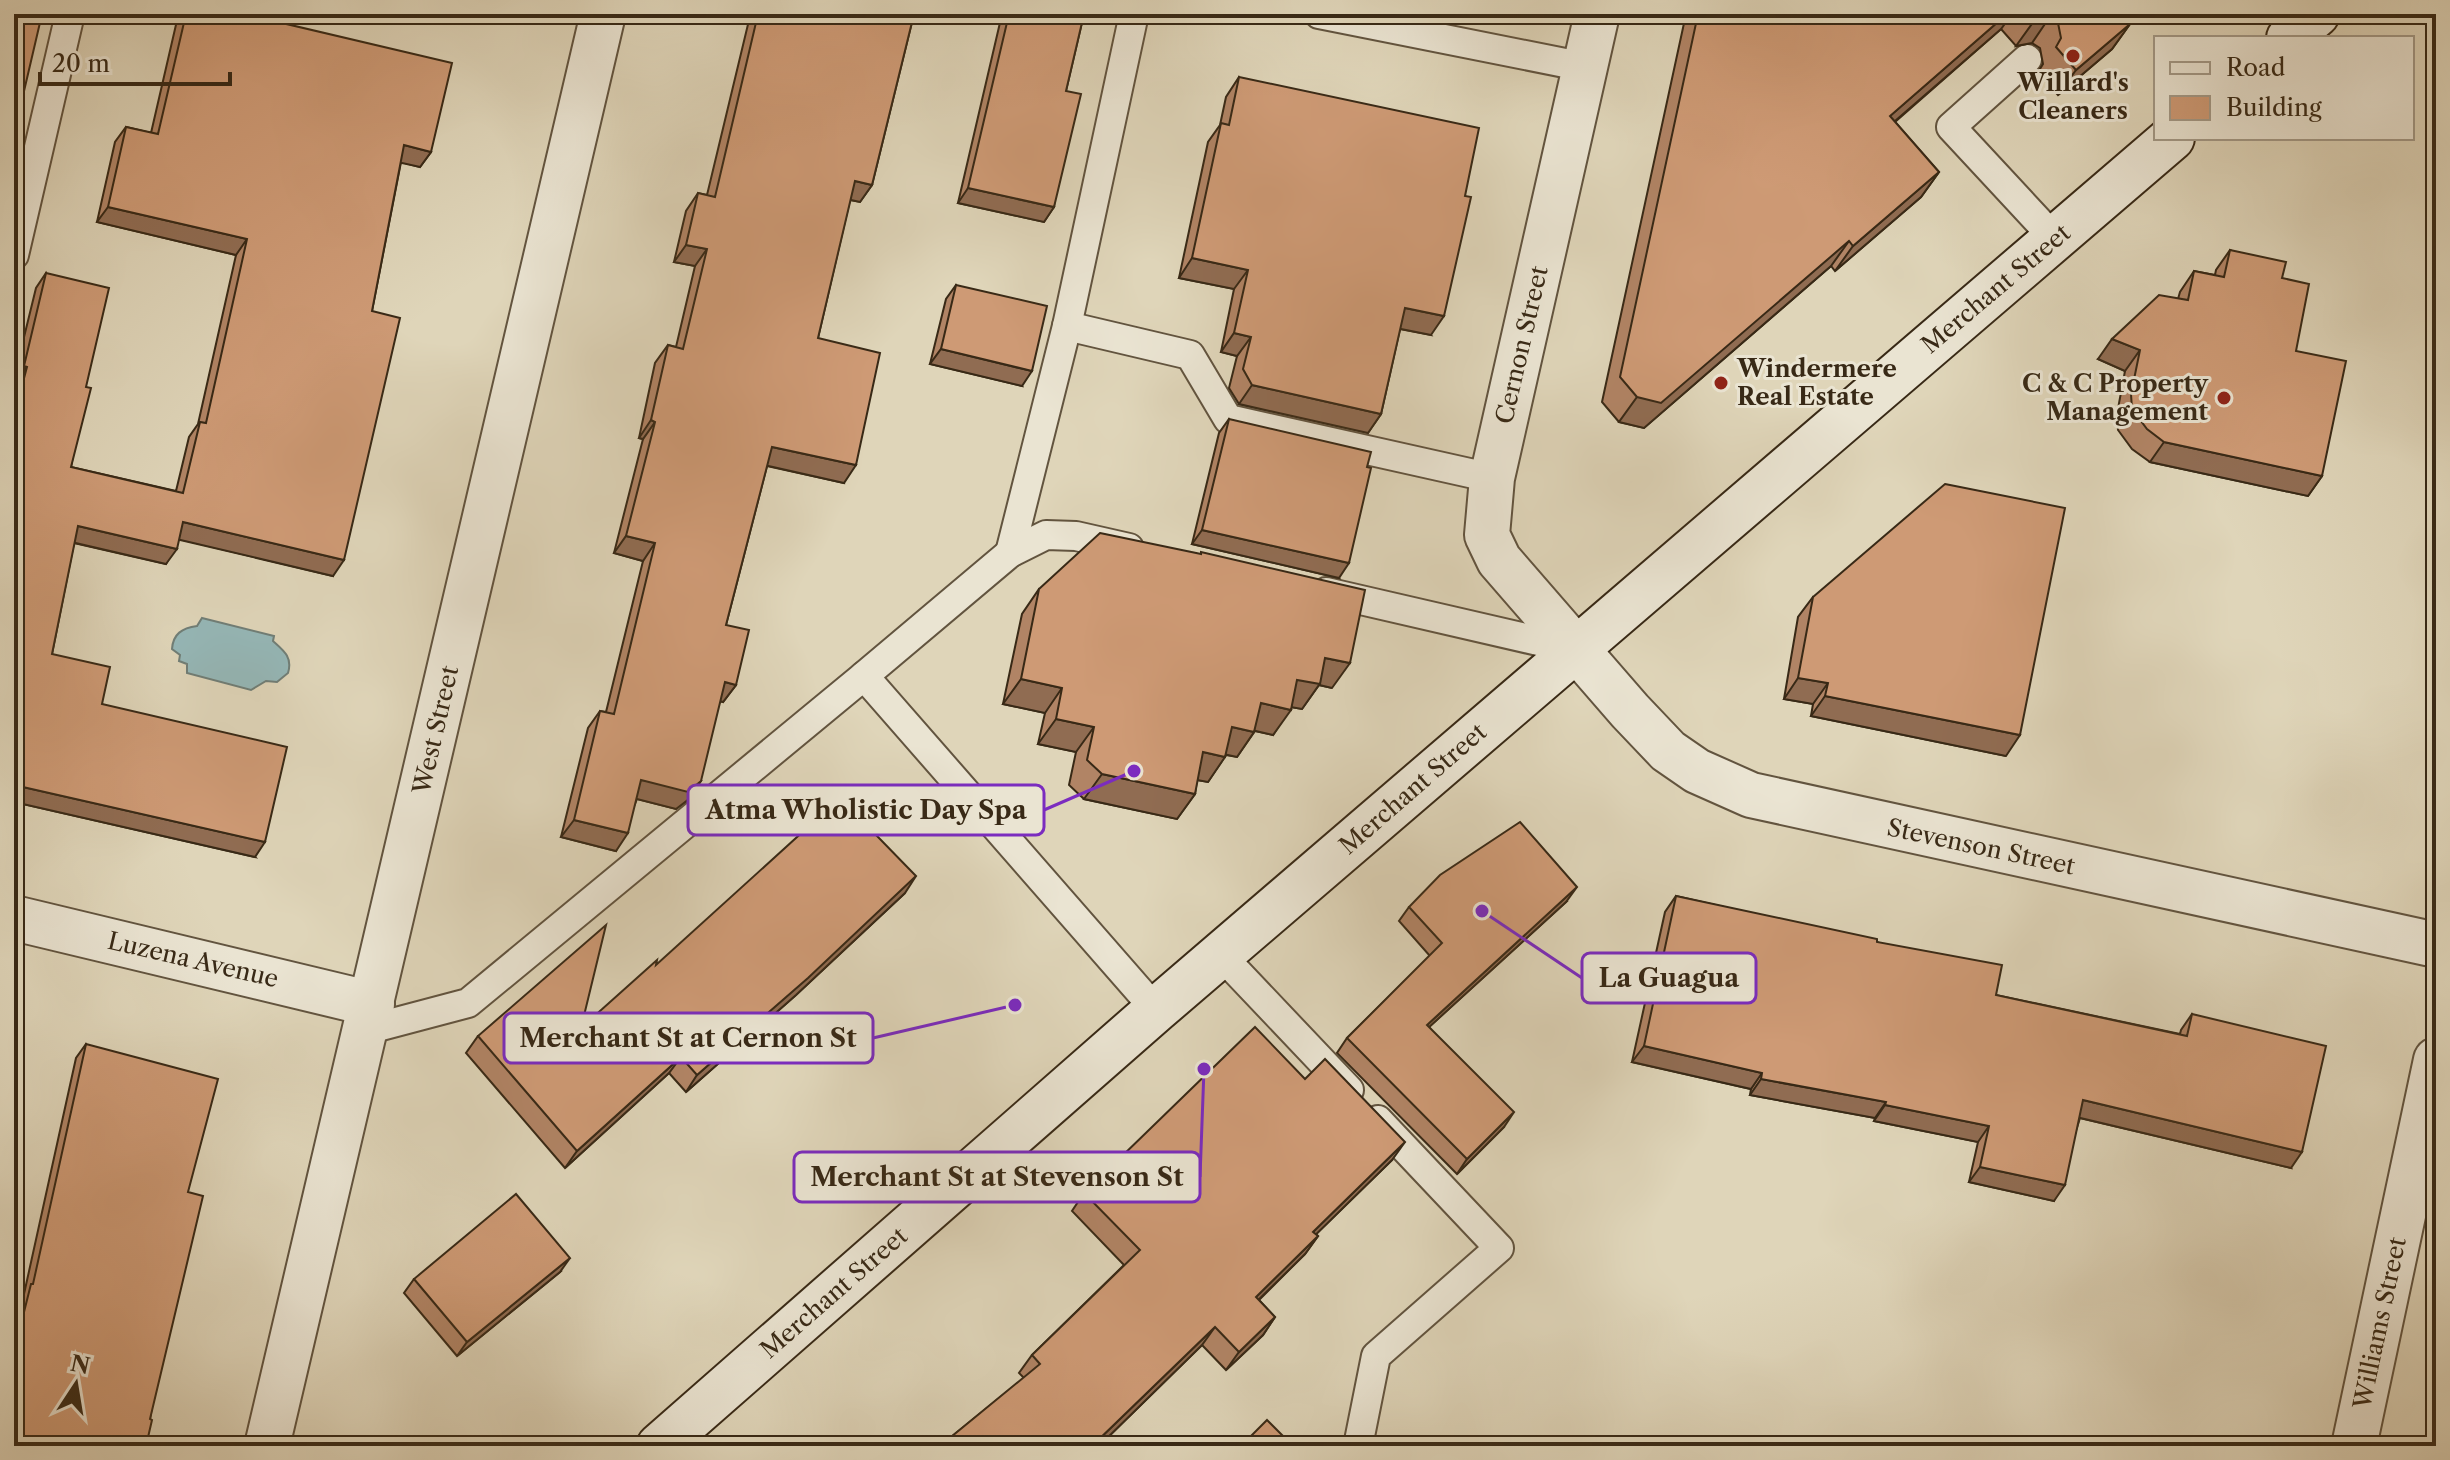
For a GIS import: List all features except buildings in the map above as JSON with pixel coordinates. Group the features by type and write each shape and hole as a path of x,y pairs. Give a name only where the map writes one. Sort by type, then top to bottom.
{"street":[{"name":"West Street","path":"267,1446 603,14"},
{"name":"Cernon Street","path":"1577,650 1499,560 1487,535 1492,478 1597,14"},
{"path":"2291,36 2317,14"},
{"name":"Merchant Street","path":"659,1446 1220,954 2170,140"},
{"name":"Stevenson Street","path":"1577,650 1668,751 1697,771 1751,795 2436,945"},
{"name":"Luzena Avenue","path":"14,918 369,1017"},
{"name":"Williams Street","path":"2354,1446 2436,1060"}],"lane":[{"path":"14,255 70,14"},
{"path":"1010,553 1067,326 1134,14"},
{"path":"1319,14 1585,67"},
{"path":"2027,59 1951,127 2055,239"},
{"path":"1067,326 1190,355 1228,419 1492,478"},
{"path":"369,1017 468,1003 1010,553 1046,535 1076,536 1149,552"},
{"path":"1298,586 1577,650"},
{"path":"864,676 1156,1010"},
{"path":"1220,954 1499,1248 1376,1356 1358,1446"}],"water":[{"path":"202,618 274,636 273,641 288,658 288,673 277,682 266,681 251,690 187,673 187,664 179,661 180,655 172,649 174,639 187,628 197,626"}],"place":[{"name":"Willard's Cleaners","path":"2073,56"},
{"name":"Windermere Real Estate","path":"1721,383"},
{"name":"C & C Property Management","path":"2224,398"},
{"name":"Atma Wholistic Day Spa","path":"1134,771"},
{"name":"La Guagua","path":"1482,911"},
{"name":"Merchant St at Cernon St","path":"1015,1005"},
{"name":"Merchant St at Stevenson St","path":"1204,1069"}]}
